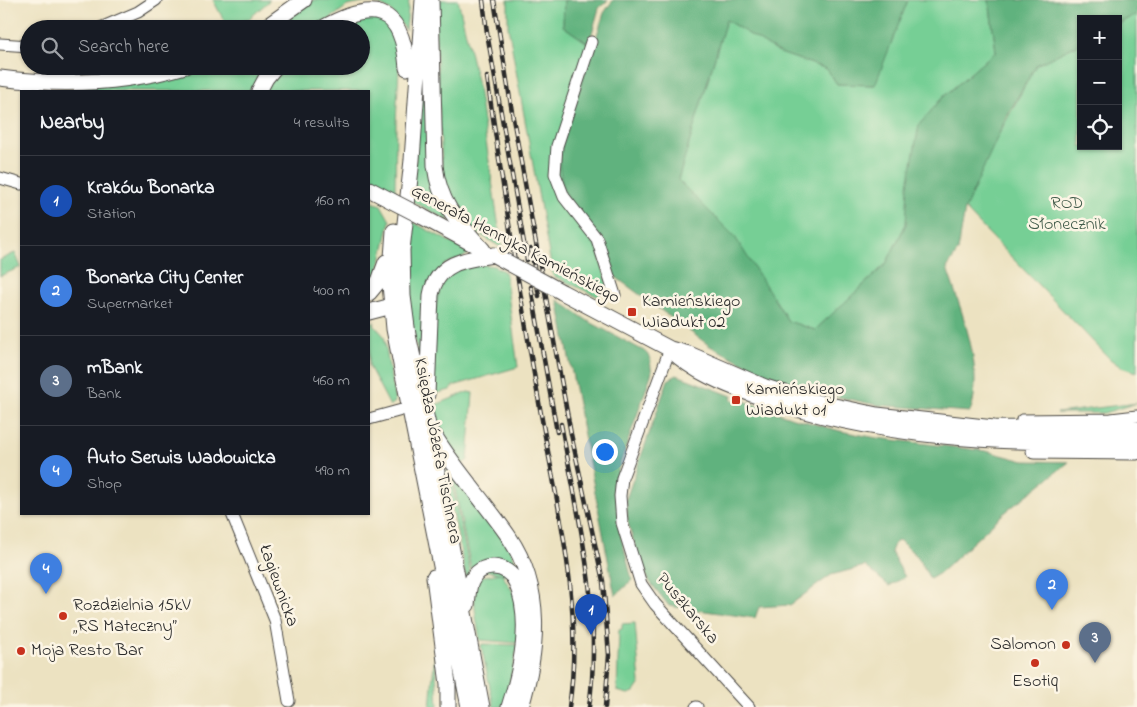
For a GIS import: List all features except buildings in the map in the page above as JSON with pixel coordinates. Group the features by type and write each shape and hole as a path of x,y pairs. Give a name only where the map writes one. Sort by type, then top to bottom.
{"main road":[{"path":"276,20 304,0"},
{"path":"390,199 407,68 412,0"},
{"path":"390,199 423,0"},
{"path":"428,422 432,288 438,277 452,264 489,252 448,209 439,188 435,166 430,0"},
{"path":"331,20 352,8 366,6 381,9 394,20 400,29 407,68"},
{"path":"0,80 38,83 84,83 144,75"},
{"path":"260,90 268,75"},
{"path":"0,80 41,90"},
{"name":"Generała Henryka Kamieńskiego","path":"370,189 670,349 689,354 765,387 811,402 877,415 994,428 1137,429"},
{"name":"Księdza Józefa Tischnera","path":"390,199 392,241 391,305 397,342 436,540 478,706"},
{"name":"Księdza Józefa Tischnera","path":"390,199 402,250 402,285 408,335 428,422 466,629 478,706"},
{"path":"370,292 379,281 392,241"},
{"path":"370,312 391,305 398,297 402,285"},
{"path":"370,318 382,323 397,342"},
{"name":"Generała Henryka Kamieńskiego","path":"670,349 686,365 737,389 769,401 828,418 876,428 1063,442 1137,441"},
{"path":"877,415 1022,420"},
{"name":"Księdza Józefa Tischnera","path":"428,422 462,477 514,545 531,586 535,621 534,646 521,707"},
{"path":"952,435 969,442 1025,451 1060,453 1137,452"},
{"path":"436,540 434,582 447,677 448,707"},
{"path":"466,629 468,590 473,578 482,570 490,567 499,567 506,571 512,576 518,588 524,624 521,654 509,707"}],"street":[{"path":"119,20 138,12 156,0"},
{"path":"591,42 558,146 555,174 564,197 597,238 614,295"},
{"path":"0,44 20,45"},
{"path":"0,178 20,184"},
{"name":"Puszkarska","path":"670,349 622,478 620,496 622,523 635,570 647,594 749,707"},
{"path":"370,419 409,408"},
{"path":"1022,420 1111,419 1137,416"},
{"name":"Łagiewnicka","path":"232,515 275,620 288,701"}],"green space":[{"path":"213,0 270,0 246,20 224,20"},
{"path":"313,0 409,0 406,30 391,11 381,5 367,2 347,6 329,20 286,20"},
{"path":"434,0 458,0 477,81 502,248 473,230 443,189"},
{"path":"508,0 564,0 563,26 589,44 593,235 608,285 603,293 597,296 553,276 508,26"},
{"path":"564,0 608,0 599,8 589,44 563,26"},
{"path":"613,0 908,0 875,85 837,84 827,69 780,53 726,20 678,180 735,237 788,321 815,330 886,264 906,224 908,185 919,125 942,98 996,51 989,0 1137,0 1137,14 1122,21 1122,15 1077,15 1077,45 1036,65 1007,116 965,209 958,251 947,268 964,320 973,359 974,395 970,412 877,405 815,392 767,375 710,346 610,273 563,189 558,157 604,13"},
{"path":"908,0 989,0 996,51 942,98 919,125 906,224 886,264 815,330 788,321 776,301 678,180 726,20 780,53 827,69 837,84 874,85"},
{"name":"ROD Słonecznik","path":"1137,14 1137,372 1121,367 1110,359 965,209 992,147 1036,65 1077,45 1077,150 1122,150 1122,22"},
{"path":"382,15 400,50 395,192 370,178 370,90 265,90 275,75 370,75 370,20 362,20"},
{"path":"425,30 431,170 449,220 412,201"},
{"path":"165,75 266,75 257,90 86,90 75,88"},
{"path":"370,201 381,205 390,221 378,274 370,286"},
{"path":"409,220 467,251 467,255 444,265 422,374 407,302"},
{"path":"15,253 20,267 0,276 0,260"},
{"path":"478,264 494,266 505,272 518,367 453,386 450,390 434,394 433,331 442,285 453,273"},
{"path":"558,300 588,321 644,351 649,356 650,361 652,372 618,470 619,528 632,580 615,596"},
{"path":"370,322 375,323 374,325 384,336 395,402 390,406 370,368"},
{"path":"677,375 732,396 731,399 739,403 741,400 793,418 840,431 877,438 986,451 1024,461 1069,462 1003,514 940,573 930,579 917,556 899,540 894,544 891,552 905,577 889,586 865,566 831,575 790,605 759,607 755,618 669,606 650,582 641,566 628,523 626,499 668,380"},
{"path":"468,392 473,393 468,460 461,463 438,428 433,406"},
{"path":"1137,403 1104,413 1057,413"},
{"path":"449,470 470,571 466,578 445,472"},
{"path":"451,470 511,549 520,577 471,568"},
{"path":"501,573 517,598 518,643 480,640 475,601 479,577"},
{"path":"635,623 640,683 634,692 628,694 617,691 619,630 622,629 622,624"},
{"path":"481,645 518,645 504,707 494,707"},
{"path":"435,653 438,707 430,707"}],"railway":[{"path":"483,0 487,33 527,260"},
{"path":"494,0 513,118 571,434 603,581 609,655 605,707"},
{"path":"487,77 519,288 567,560 573,633 573,670 569,707"},
{"path":"531,249 539,296"},
{"path":"531,287 557,432"},
{"path":"561,424 581,529 591,600 593,671 589,707"}],"place":[{"name":"Kamieńskiego Wiadukt 02","path":"632,312"},
{"name":"Kamieńskiego Wiadukt 01","path":"736,400"},
{"name":"Auto Serwis Wadowicka","path":"46,594"},
{"name":"Bonarka City Center","path":"1052,610"},
{"name":"Rozdzielnia 15kV „RS Mateczny”","path":"63,616"},
{"name":"Kraków Bonarka","path":"591,635"},
{"name":"Salomon","path":"1066,645"},
{"name":"Moja Resto Bar","path":"21,651"},
{"name":"Esotiq","path":"1035,663"},
{"name":"mBank","path":"1095,663"}]}
